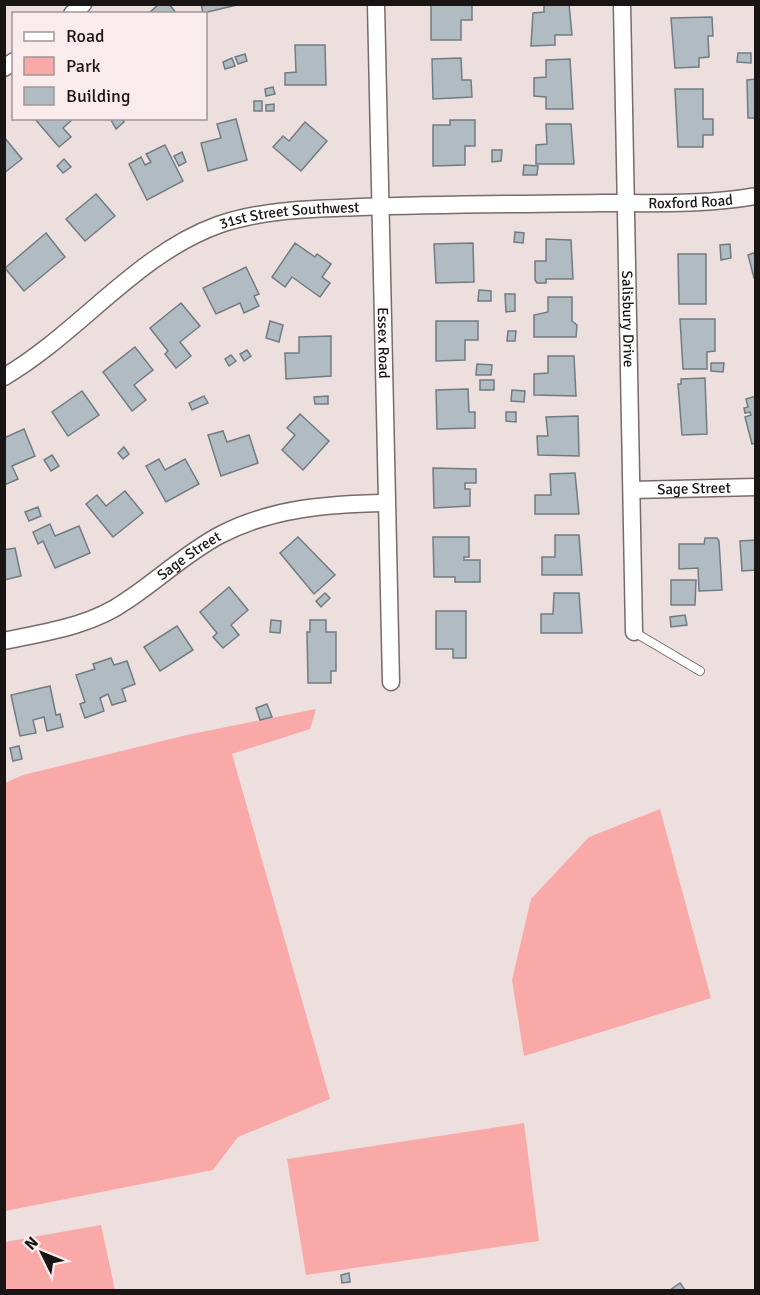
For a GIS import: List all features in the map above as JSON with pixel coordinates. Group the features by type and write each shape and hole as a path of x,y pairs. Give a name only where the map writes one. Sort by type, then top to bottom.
{"street":[{"name":"Essex Road","path":"376,4 385,503 391,682"},
{"name":"Salisbury Drive","path":"622,4 634,632"},
{"name":"Roxford Road","path":"625,203 736,199 756,196"},
{"name":"31st Street Southwest","path":"4,377 54,344 154,260 217,225 252,215 288,210 380,206 625,203"},
{"name":"Sage Street","path":"632,490 756,488"},
{"name":"Sage Street","path":"4,641 69,627 98,616 125,602 187,555 220,534 257,519 295,509 324,505 385,503"}],"lane":[{"path":"634,632 700,670"}],"green space":[{"path":"316,709 310,729 232,754 330,1099 238,1137 213,1170 5,1211 5,783 23,775 187,735"},
{"path":"660,809 711,998 524,1056 512,980 531,899 589,837"},
{"path":"524,1123 539,1241 306,1275 287,1159"},
{"path":"101,1225 115,1290 5,1290 5,1242"}],"building":[{"path":"159,4 169,4 175,12 150,12"},
{"path":"201,4 241,4 207,12 203,12"},
{"path":"431,4 472,4 472,20 461,20 461,40 431,40"},
{"path":"544,4 569,4 572,35 555,35 555,45 531,46 533,13 544,12"},
{"path":"712,17 713,36 708,36 709,57 699,58 699,67 675,68 671,18"},
{"path":"295,45 325,45 326,85 285,85 285,73 296,72"},
{"path":"738,53 751,53 751,63 737,62"},
{"path":"245,54 247,61 238,64 235,57"},
{"path":"232,58 235,66 225,69 223,62"},
{"path":"461,58 462,80 471,80 472,97 433,99 432,59"},
{"path":"570,59 573,109 546,109 546,97 534,96 534,78 546,77 546,60"},
{"path":"756,79 756,118 748,118 747,80"},
{"path":"273,87 275,94 266,96 265,89"},
{"path":"675,89 703,89 703,119 713,119 713,135 703,135 703,147 678,147"},
{"path":"254,101 262,101 262,111 254,111"},
{"path":"274,104 274,111 266,111 266,105"},
{"path":"236,119 247,160 208,171 201,143 221,138 217,124"},
{"path":"36,120 72,120 63,128 71,137 59,147"},
{"path":"111,120 122,120 124,122 116,129"},
{"path":"450,120 475,120 475,146 465,146 465,165 433,166 433,125 450,125"},
{"path":"305,122 327,141 301,171 273,147 283,136 289,141"},
{"path":"546,124 571,124 574,164 536,164 536,145 547,144"},
{"path":"4,137 22,159 4,173"},
{"path":"165,145 183,181 147,200 129,164 141,157 145,165 151,162 146,154"},
{"path":"492,150 502,150 501,161 492,162"},
{"path":"182,152 186,162 179,166 174,156"},
{"path":"64,159 71,167 63,173 57,166"},
{"path":"524,165 538,166 537,175 523,175"},
{"path":"96,194 115,216 85,241 66,219"},
{"path":"515,232 524,233 523,243 514,242"},
{"path":"46,233 65,257 24,291 5,268"},
{"path":"546,239 571,240 573,279 546,279 546,283 537,283 535,261 546,261"},
{"path":"295,243 315,257 317,254 331,264 322,277 330,283 320,297 292,277 285,287 272,277"},
{"path":"473,243 474,282 436,283 434,244"},
{"path":"730,244 731,258 721,260 720,245"},
{"path":"756,252 756,278 754,278 748,255"},
{"path":"678,254 706,254 706,304 679,304"},
{"path":"246,267 259,294 254,296 259,306 244,313 240,303 216,314 203,288"},
{"path":"479,290 491,291 491,301 478,301"},
{"path":"505,294 515,294 515,311 506,312"},
{"path":"548,297 572,297 572,321 577,325 576,337 534,337 534,315 548,312"},
{"path":"181,303 200,326 180,342 191,356 176,368 165,354 168,351 150,328"},
{"path":"680,319 715,319 715,351 707,352 707,369 683,369"},
{"path":"270,321 283,325 279,342 266,338"},
{"path":"436,321 478,321 478,340 465,340 465,360 436,361"},
{"path":"508,331 516,331 515,341 507,341"},
{"path":"331,336 331,376 286,379 285,353 299,353 299,337"},
{"path":"135,347 153,370 134,385 146,400 132,411 103,372"},
{"path":"247,350 251,356 244,361 240,354"},
{"path":"231,355 236,361 229,366 225,359"},
{"path":"548,356 574,356 576,396 534,395 534,374 548,373"},
{"path":"711,363 724,363 723,372 711,371"},
{"path":"477,364 492,365 491,375 476,375"},
{"path":"705,378 707,434 682,435 678,384 681,384 681,379"},
{"path":"480,380 494,380 494,390 480,390"},
{"path":"468,389 469,412 475,412 475,428 437,429 436,390"},
{"path":"512,390 525,391 524,402 511,401"},
{"path":"82,391 99,415 68,436 52,412"},
{"path":"204,396 208,403 192,410 189,403"},
{"path":"328,396 328,404 315,404 314,397"},
{"path":"756,396 756,443 752,444 745,417 751,415 750,412 745,413 744,408 748,407 746,399"},
{"path":"506,412 516,412 516,422 506,421"},
{"path":"300,414 329,441 303,470 282,450 295,435 287,428"},
{"path":"578,416 579,456 538,455 537,436 548,436 546,417"},
{"path":"24,429 35,456 12,466 18,479 4,485 4,438"},
{"path":"223,431 227,442 249,435 258,463 221,476 208,435"},
{"path":"124,447 129,454 123,459 118,453"},
{"path":"52,455 59,466 51,471 44,460"},
{"path":"159,459 165,470 185,459 199,484 166,502 146,466"},
{"path":"433,468 476,469 476,483 465,483 465,489 470,489 470,506 434,508"},
{"path":"575,473 579,514 535,514 535,495 551,495 550,474"},
{"path":"125,491 143,513 113,537 86,504 97,495 106,506"},
{"path":"38,507 41,516 29,521 25,512"},
{"path":"50,524 55,536 79,526 90,553 55,568 43,541 38,544 33,532"},
{"path":"555,535 579,535 582,575 542,575 542,557 555,557"},
{"path":"298,537 335,575 314,594 280,553"},
{"path":"433,537 469,537 469,557 464,557 464,560 480,560 480,582 455,582 455,577 434,577"},
{"path":"705,538 717,538 719,541 722,590 699,591 698,568 679,569 679,544 704,544"},
{"path":"756,540 756,570 742,571 740,541"},
{"path":"15,548 21,576 4,580 4,550"},
{"path":"671,580 696,580 695,605 671,605"},
{"path":"229,587 248,610 231,625 239,635 223,648 213,637 217,633 200,612"},
{"path":"325,593 330,598 321,607 316,601"},
{"path":"554,593 579,593 582,633 541,633 541,614 553,614"},
{"path":"436,611 466,611 466,658 453,658 453,649 436,649"},
{"path":"685,615 687,625 671,627 670,617"},
{"path":"271,620 281,621 280,633 270,632"},
{"path":"310,620 326,620 326,632 336,632 336,671 331,671 331,683 308,683 307,632 310,632"},
{"path":"177,626 193,650 160,671 144,647"},
{"path":"111,658 114,665 127,661 135,684 122,689 126,701 112,705 108,694 100,698 104,711 85,718 80,704 85,702 76,675 95,669 93,664"},
{"path":"50,686 56,715 60,714 63,727 47,731 44,717 33,720 36,733 20,736 11,695"},
{"path":"267,704 272,717 260,720 256,708"},
{"path":"19,746 22,759 13,761 10,748"},
{"path":"349,1273 350,1282 342,1283 341,1275"},
{"path":"680,1283 685,1290 670,1290"}]}
